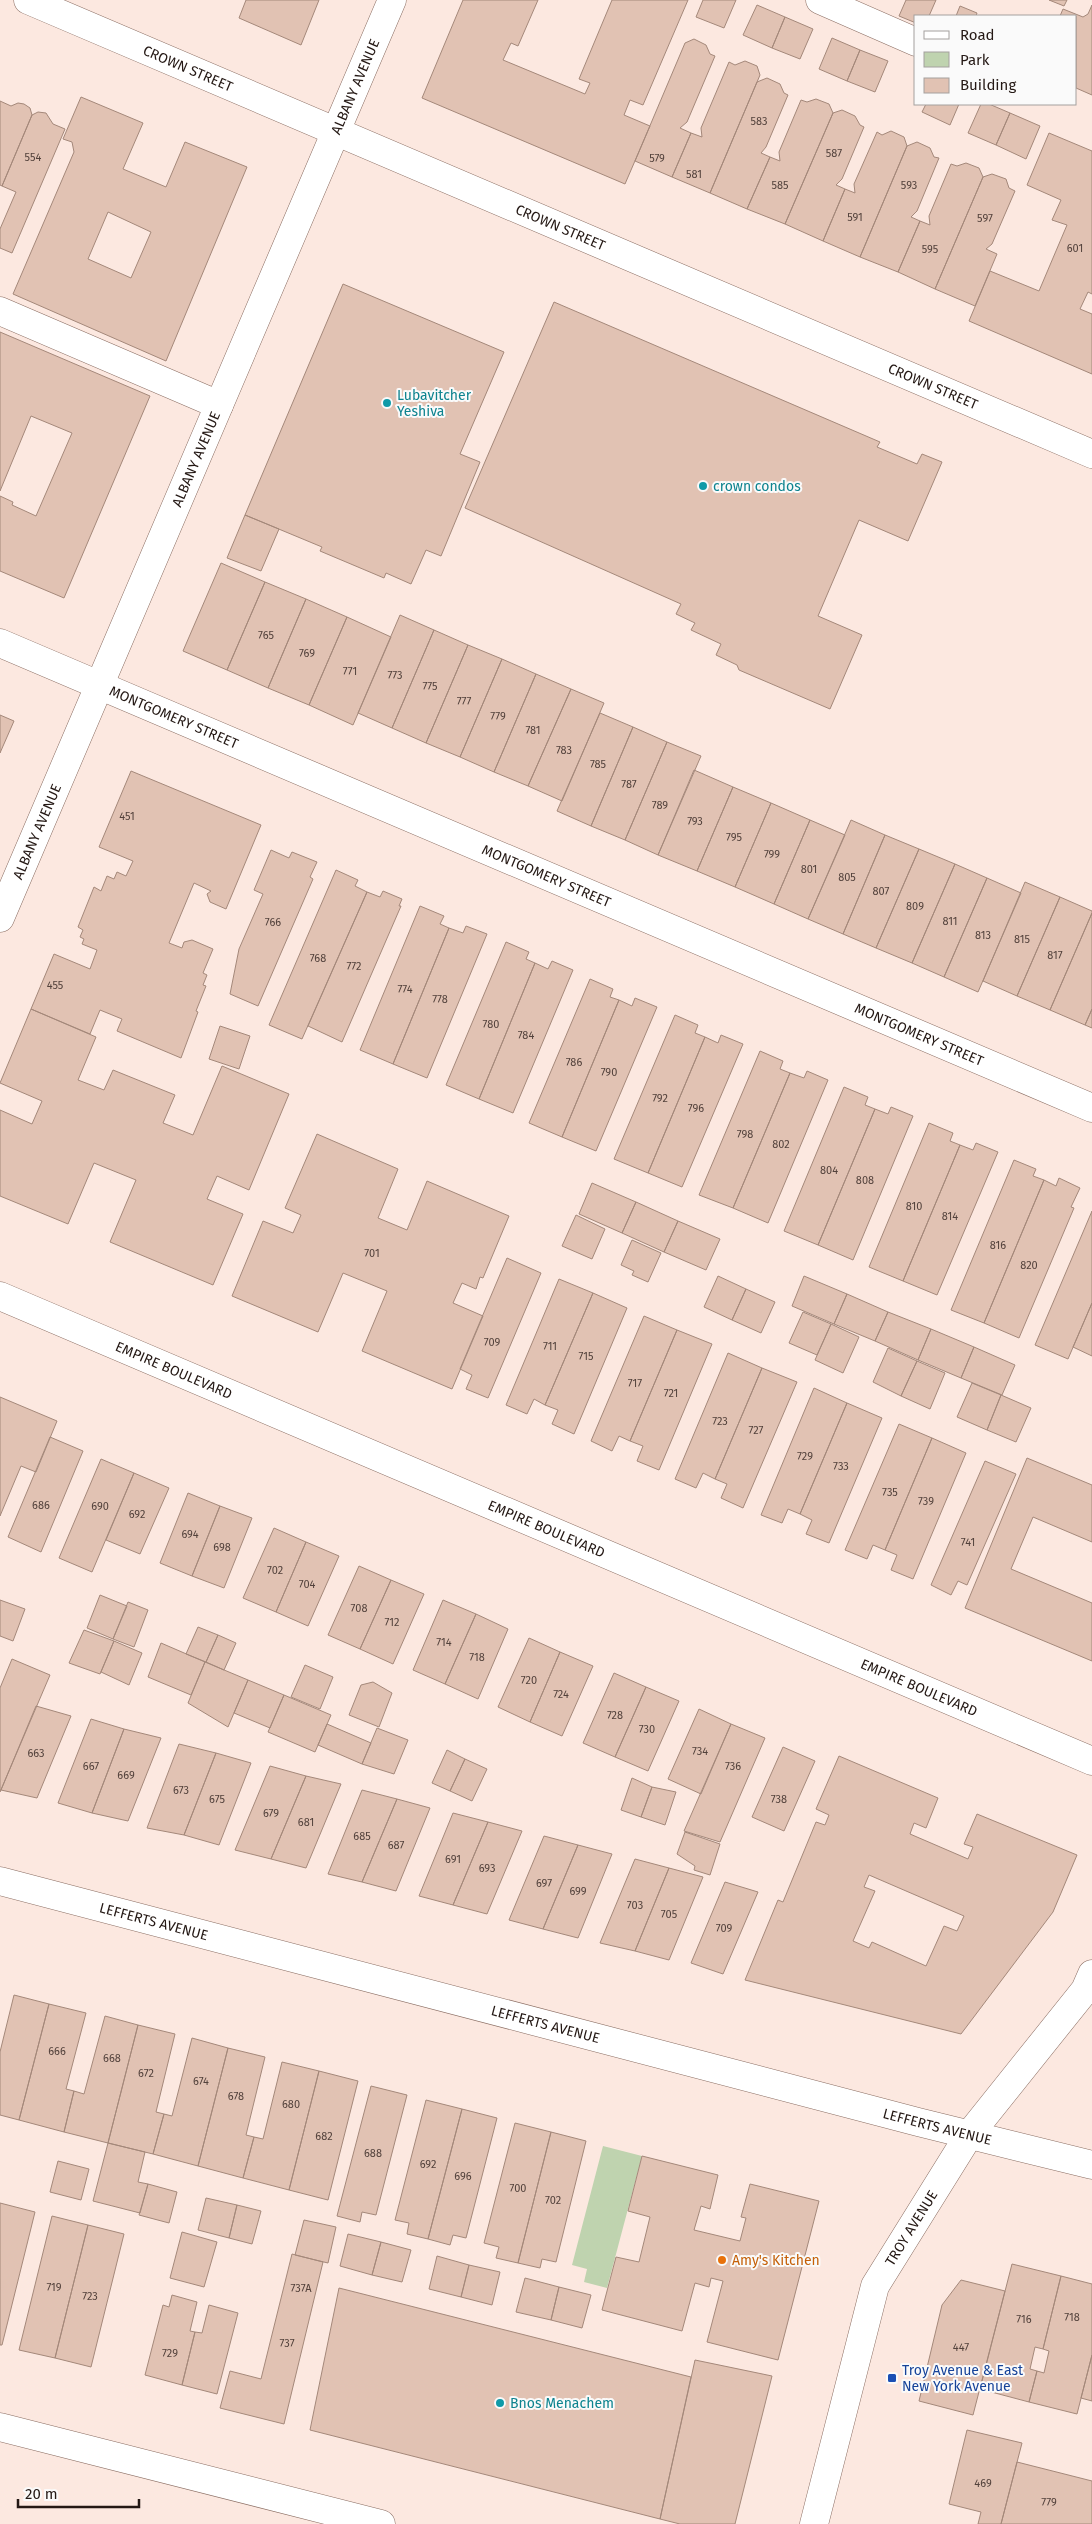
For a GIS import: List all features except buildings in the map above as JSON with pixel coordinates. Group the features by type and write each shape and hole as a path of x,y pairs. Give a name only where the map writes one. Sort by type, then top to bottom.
{"street":[{"name":"CROWN STREET","path":"28,0 1092,454"},
{"name":"ALBANY AVENUE","path":"0,918 392,0"},
{"path":"820,0 914,41"},
{"path":"0,311 219,405"},
{"name":"MONTGOMERY STREET","path":"0,643 1092,1108"},
{"name":"EMPIRE BOULEVARD","path":"0,1296 1092,1761"},
{"name":"LEFFERTS AVENUE","path":"0,1881 969,2135 1092,2165"},
{"name":"TROY AVENUE","path":"814,2524 875,2286 969,2135 1085,1990 1092,1974"},
{"path":"0,2426 381,2524"}],"green space":[{"path":"603,2146 642,2156 607,2288 584,2282 587,2269 572,2265"}],"place":[{"name":"Lubavitcher Yeshiva","path":"387,403"},
{"name":"crown condos","path":"703,486"},
{"name":"Amy's Kitchen","path":"722,2260"},
{"name":"Troy Avenue & East New York Avenue","path":"892,2378"},
{"name":"Bnos Menachem","path":"500,2403"}]}
